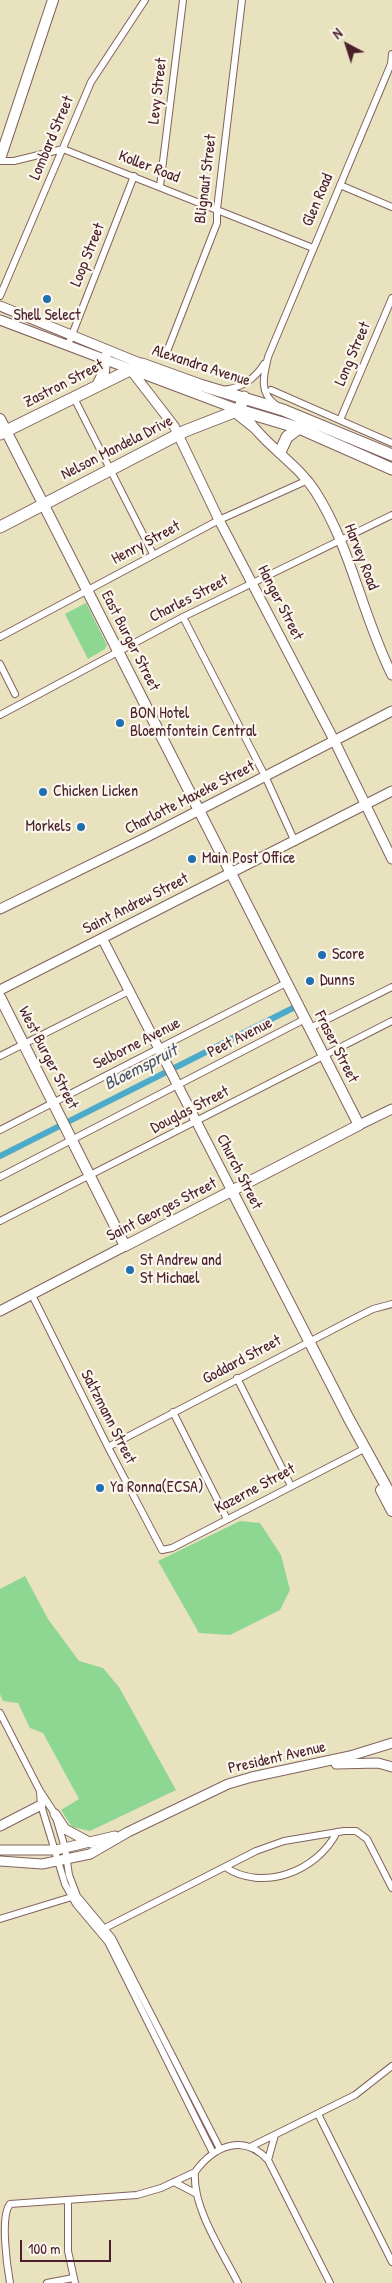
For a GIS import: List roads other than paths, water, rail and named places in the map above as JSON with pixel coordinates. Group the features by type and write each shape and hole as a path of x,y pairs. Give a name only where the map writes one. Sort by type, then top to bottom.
{"highway":[{"path":"98,385 104,375 105,358"},
{"name":"Zastron Street","path":"3,433 130,368 142,364"},
{"name":"Alexandra Avenue","path":"142,364 200,385 283,410 392,455"},
{"path":"236,412 244,397"},
{"name":"Alexandra Avenue","path":"236,412 299,428 392,468"},
{"name":"Nelson Mandela Drive","path":"0,527 178,435 236,412"},
{"path":"280,452 287,437 299,428"}],"main road":[{"path":"0,160 53,0"},
{"name":"East Burger Street","path":"0,420 3,433 44,504 286,983"},
{"name":"Fraser Street","path":"286,983 360,1125"},
{"name":"West Burger Street","path":"0,997 124,1246"},
{"name":"Saint Georges Street","path":"124,1246 360,1125"},
{"name":"Church Street","path":"232,1191 349,1419 392,1497"},
{"name":"Church Street","path":"349,1419 360,1451 392,1511"}],"street":[{"name":"Lombard Street","path":"0,296 91,82 145,0"},
{"name":"Levy Street","path":"160,186 183,0"},
{"name":"Blignaut Street","path":"166,354 217,223 217,209 242,0"},
{"name":"Glen Road","path":"283,410 270,401 263,386 263,376 268,357 392,64 392,54"},
{"path":"0,160 14,161 63,149"},
{"name":"Koller Road","path":"63,149 313,248"},
{"name":"Loop Street","path":"68,345 134,176"},
{"path":"340,185 392,207"},
{"name":"Long Street","path":"340,420 392,298"},
{"name":"Alexandra Avenue","path":"0,306 142,364"},
{"name":"Alexandra Avenue","path":"0,320 105,358 236,412"},
{"name":"Glen Road","path":"220,390 240,387 248,382 260,370 268,357"},
{"name":"Hanger Street","path":"130,368 166,413 178,435 219,520 334,740 392,859"},
{"path":"271,390 392,443"},
{"path":"74,398 153,554"},
{"name":"Harvey Road","path":"236,412 250,420 258,433 308,480 340,541 372,631 392,674"},
{"name":"Henry Street","path":"0,637 219,520 308,480"},
{"name":"Charles Street","path":"0,715 252,582 392,515"},
{"path":"184,617 265,776 295,842"},
{"path":"0,664 16,694"},
{"name":"Charlotte Maxeke Street","path":"0,909 392,711"},
{"name":"Saint Andrew Street","path":"0,990 295,842 392,791"},
{"name":"Church Street","path":"102,938 232,1191"},
{"name":"Selborne Avenue","path":"0,1130 55,1106 161,1052 286,983"},
{"name":"Peet Avenue","path":"0,1177 70,1137 176,1083 392,986"},
{"path":"0,1056 130,991"},
{"name":"Douglas Street","path":"0,1222 392,1022"},
{"name":"Saint Georges Street","path":"360,1125 392,1109"},
{"name":"Saint Georges Street","path":"0,1311 124,1246"},
{"name":"Saltzmann Street","path":"32,1295 162,1550"},
{"name":"Goddard Street","path":"108,1447 309,1341 373,1309 392,1304"},
{"path":"237,1378 291,1486"},
{"path":"173,1412 227,1519"},
{"name":"Kazerne Street","path":"162,1550 172,1548 360,1451"},
{"path":"0,1713 40,1791 65,1829 92,1843"},
{"name":"President Avenue","path":"382,1745 392,1738"},
{"name":"President Avenue","path":"0,1862 42,1864 90,1854 128,1832 228,1784 350,1756 392,1743"},
{"path":"309,1765 378,1762 392,1767"},
{"path":"40,1791 42,1805 61,1849"},
{"path":"0,1826 42,1805"},
{"path":"55,1814 62,1861 74,1896 122,1956 217,2151"},
{"path":"102,1929 256,1851 284,1841 351,1830 362,1834 392,1888"},
{"name":"President Avenue","path":"0,1850 61,1849 92,1843 128,1832"},
{"path":"225,1867 234,1873 252,1878 288,1874 316,1858 332,1842 337,1832"},
{"path":"0,1919 74,1896"},
{"path":"10,2283 3,2237 7,2206 14,2203 68,2201 137,2195 174,2182 195,2172 217,2151 235,2145 252,2146 355,2095 392,2066"},
{"path":"318,2114 392,2262"},
{"path":"268,2160 275,2135"},
{"path":"252,2146 268,2160 330,2283"},
{"path":"195,2172 195,2193 238,2283"},
{"path":"174,2182 195,2193"},
{"path":"47,2283 74,2280 68,2250 68,2201"}],"waterway":[{"name":"Bloemspruit","path":"0,1156 295,1007"}],"place":[{"name":"Shell Select","path":"47,299"},
{"name":"BON Hotel Bloemfontein Central","path":"120,723"},
{"name":"Chicken Licken","path":"43,792"},
{"name":"Morkels","path":"81,827"},
{"name":"Main Post Office","path":"192,859"},
{"name":"Score","path":"322,955"},
{"name":"Dunns","path":"310,981"},
{"name":"St Andrew and St Michael","path":"130,1270"},
{"name":"Ya Ronna(ECSA)","path":"100,1488"}]}
